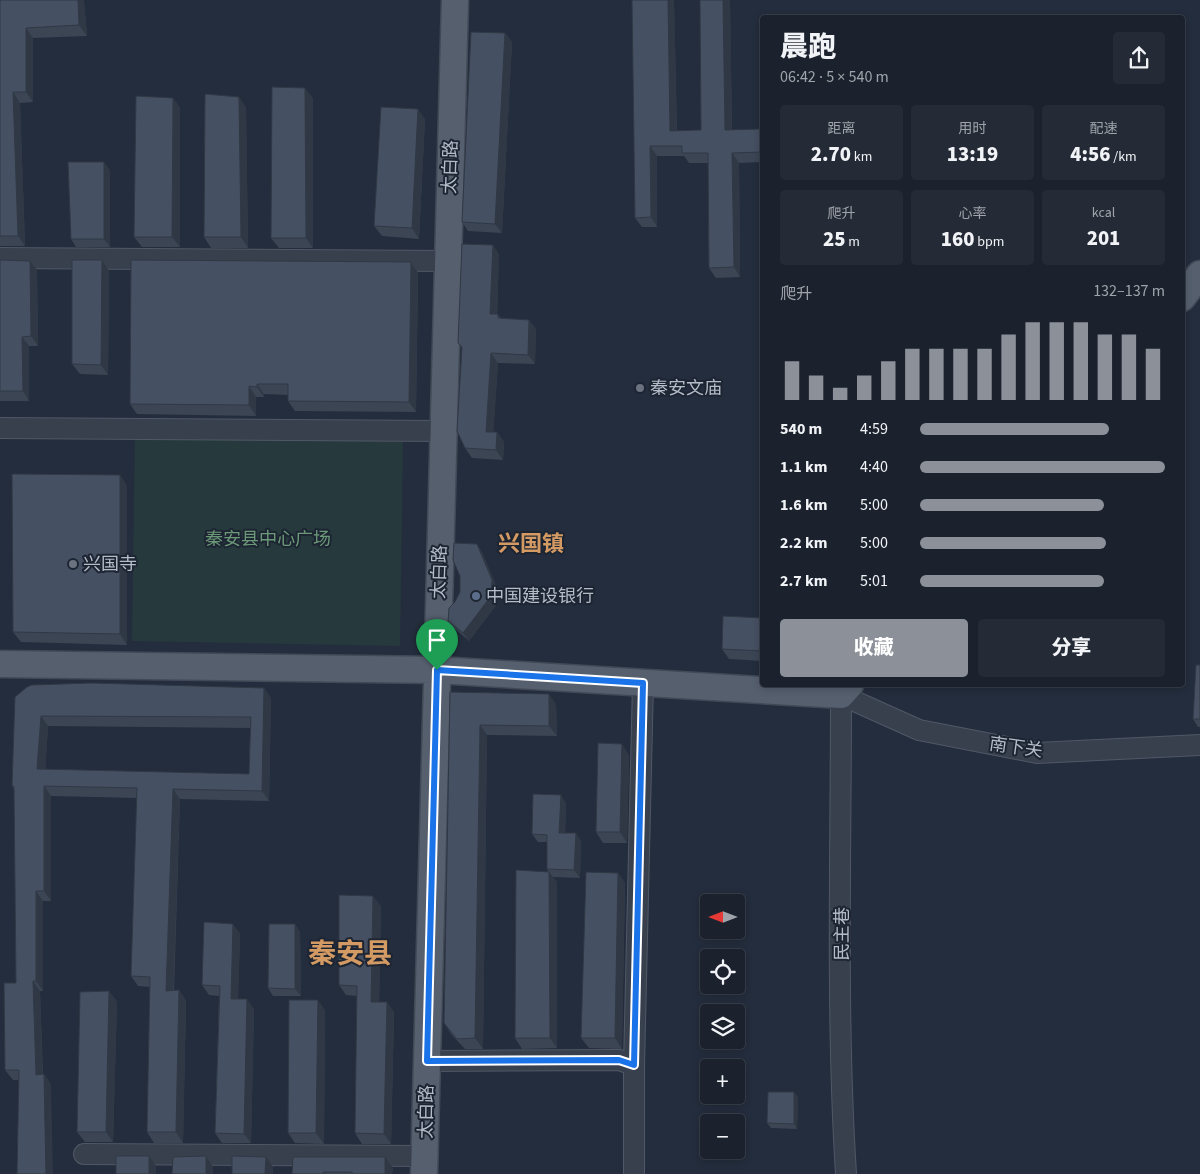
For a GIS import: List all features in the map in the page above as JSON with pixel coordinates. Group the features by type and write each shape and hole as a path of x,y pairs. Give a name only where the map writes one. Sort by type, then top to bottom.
{"main road":[{"name":"太白路","path":"425,1165 455,0"},
{"path":"1185,294 1200,274"},
{"path":"0,664 437,670 643,683 846,690"}],"street":[{"path":"0,258 448,261"},
{"path":"0,428 443,431"},
{"path":"634,1174 634,1065 643,683"},
{"name":"南下关","path":"846,690 918,730 1036,753 1200,745"},
{"name":"民主巷","path":"846,690 841,933 846,1174"},
{"path":"427,1061 619,1060 634,1065"},
{"path":"84,1154 425,1165"}],"green space":[{"name":"秦安县中心广场","path":"135,432 403,436 400,646 132,641"}],"building":[{"path":"0,0 78,0 79,25 26,28 26,92 13,92 18,236 0,236"},
{"path":"632,0 668,0 670,131 701,130 700,0 723,0 725,130 760,129 760,152 732,153 734,267 709,268 708,153 682,153 682,146 650,146 651,217 635,218"},
{"path":"471,32 505,33 495,224 462,222"},
{"path":"272,87 305,88 306,238 271,238"},
{"path":"205,94 239,97 241,237 204,237"},
{"path":"136,96 173,98 172,237 134,237"},
{"path":"381,107 418,109 412,228 374,226"},
{"path":"68,162 104,162 104,239 71,239"},
{"path":"462,244 493,245 490,314 498,314 498,318 529,320 528,355 491,353 486,432 497,432 496,450 465,448 457,431 462,347 458,343"},
{"path":"0,260 30,261 31,336 22,337 23,391 0,391"},
{"path":"72,260 102,260 101,365 72,364"},
{"path":"131,260 411,262 409,402 288,401 288,384 257,384 257,387 249,386 249,405 130,404"},
{"name":"兴国寺","path":"12,474 120,475 120,634 13,632"},
{"path":"454,543 477,544 492,580 491,596 463,633 448,621 449,608 455,602 460,592 460,576 453,560"},
{"path":"723,616 760,618 760,651 722,649"},
{"path":"1196,665 1200,665 1200,719 1193,719"},
{"path":"92,683 264,688 262,791 173,789 166,991 179,990 176,1132 147,1132 150,977 131,976 137,788 44,786 44,891 36,891 36,981 33,981 36,1075 44,1074 46,1174 17,1174 19,1070 5,1070 4,983 16,983 14,786 12,786 15,697 32,685","holes":["41,716 251,717 249,774 37,769"]},
{"path":"450,692 549,694 549,726 480,725 475,1038 457,1039 444,1023"},
{"path":"598,743 622,744 620,832 596,832"},
{"path":"533,794 561,795 559,833 576,833 574,870 547,869 547,835 532,834"},
{"path":"516,870 549,872 550,1038 515,1038"},
{"path":"586,872 618,873 615,1038 581,1038"},
{"path":"339,895 373,896 371,1002 387,1002 384,1134 355,1133 357,986 339,985"},
{"path":"204,922 233,924 231,999 247,999 244,1134 215,1133 220,986 202,985"},
{"path":"269,924 295,924 295,989 268,988"},
{"path":"109,991 106,1132 77,1132 80,992"},
{"path":"289,1000 318,1000 316,1133 288,1133"},
{"path":"768,1092 794,1092 794,1124 767,1123"},
{"path":"116,1156 149,1156 149,1174 116,1174"},
{"path":"206,1156 206,1174 172,1174 173,1157"},
{"path":"232,1156 266,1157 265,1174 232,1174"},
{"path":"293,1157 385,1157 385,1174 323,1172 323,1174 292,1174"}],"place":[{"name":"秦安文庙","path":"640,388"},
{"name":"兴国寺","path":"73,564"},
{"name":"中国建设银行","path":"476,596"}],"district":[{"name":"兴国镇","path":"531,543"},
{"name":"秦安县","path":"350,953"}],"route":[{"path":"437,670 643,683 634,1065 619,1060 427,1061 437,670"}]}
